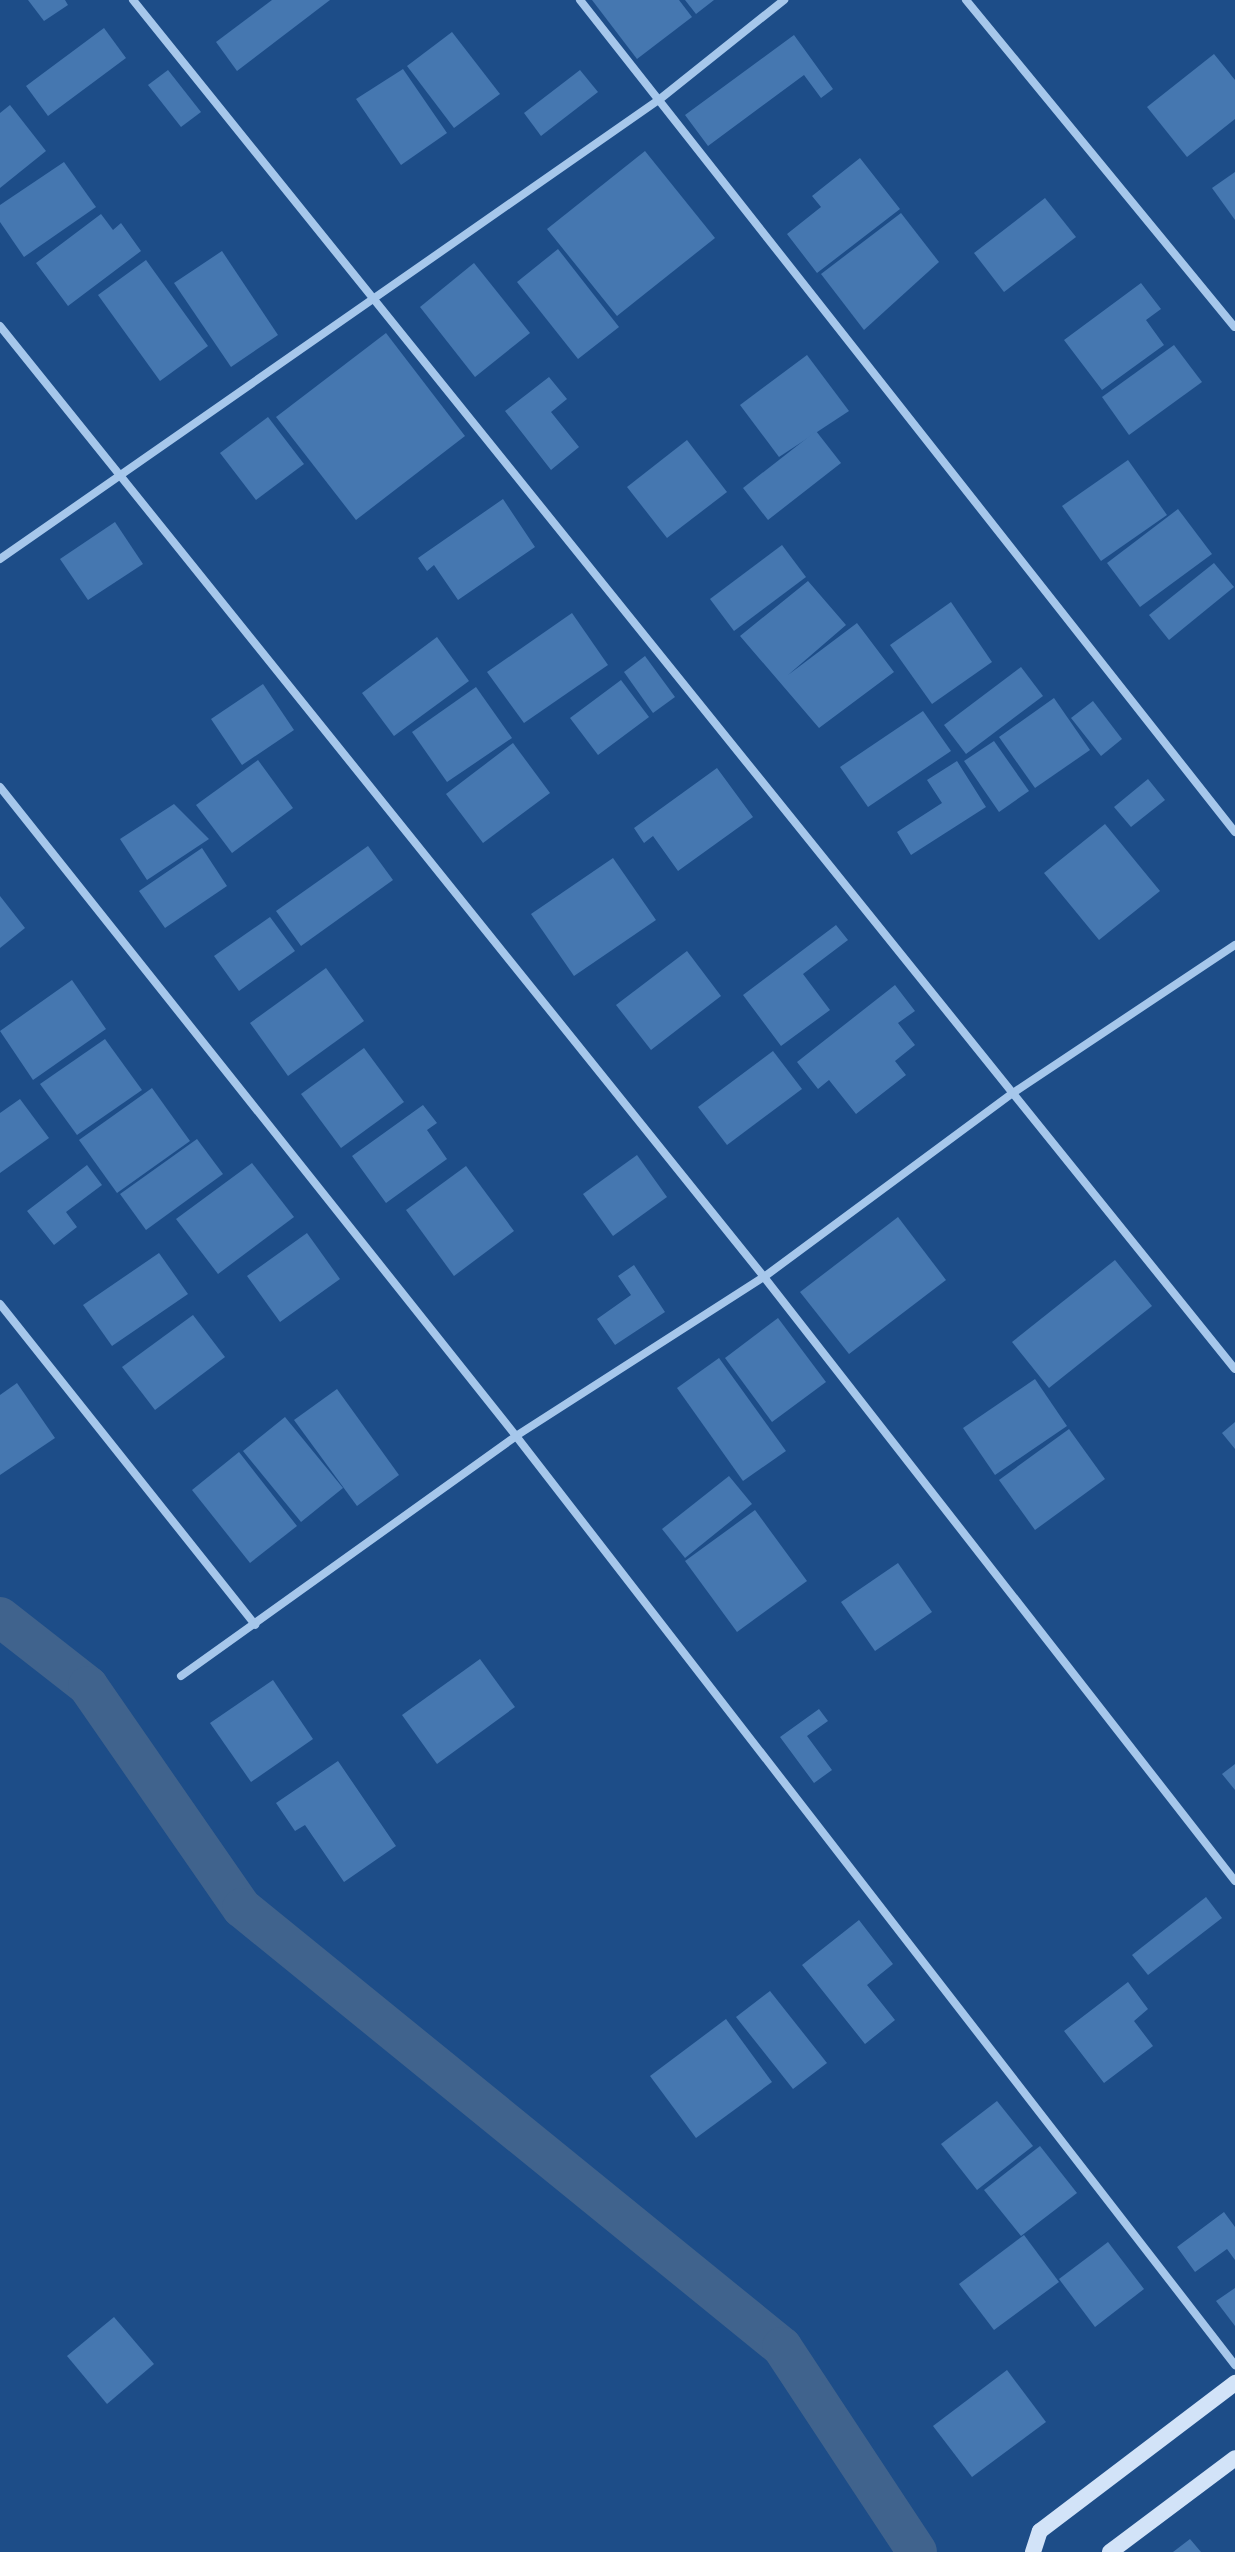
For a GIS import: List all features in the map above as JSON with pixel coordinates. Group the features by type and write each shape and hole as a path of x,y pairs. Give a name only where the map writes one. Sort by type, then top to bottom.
{"street":[{"path":"133,0 374,293 1235,1369"},
{"path":"580,0 1235,832"},
{"path":"0,559 125,478 374,293 660,99 784,0"},
{"path":"966,0 1235,327"},
{"path":"0,326 764,1277 1235,1881"},
{"path":"0,787 516,1436 1235,2365"},
{"path":"181,1676 516,1436 764,1277 1013,1093 1235,945"},
{"path":"0,1304 255,1625"},
{"path":"1033,2552 1040,2531 1235,2383"},
{"path":"1110,2552 1235,2458"}],"building":[{"path":"28,0 65,0 68,5 44,21"},
{"path":"272,0 330,0 237,71 216,42"},
{"path":"592,0 679,0 692,17 637,59"},
{"path":"685,0 714,0 696,14"},
{"path":"104,28 126,58 48,116 26,86"},
{"path":"452,32 500,94 454,128 407,66"},
{"path":"794,35 833,89 821,98 804,75 708,146 685,115"},
{"path":"1214,54 1235,80 1235,119 1187,157 1147,107"},
{"path":"403,69 447,133 401,165 356,99"},
{"path":"168,70 201,112 181,127 148,85"},
{"path":"580,70 598,92 541,136 524,113"},
{"path":"10,105 46,151 0,188 0,113"},
{"path":"645,151 715,238 617,316 547,229"},
{"path":"860,158 900,209 817,273 787,234 821,207 812,196"},
{"path":"64,162 96,207 24,257 0,222 0,205"},
{"path":"1235,172 1235,220 1212,188"},
{"path":"1045,198 1076,237 1004,292 974,253"},
{"path":"901,213 939,262 864,330 821,274"},
{"path":"101,214 113,230 121,223 141,251 68,306 36,263"},
{"path":"558,249 619,327 578,359 517,282"},
{"path":"222,251 278,335 231,367 174,283"},
{"path":"146,260 208,346 160,381 98,295"},
{"path":"474,263 530,333 475,377 420,307"},
{"path":"1141,283 1161,309 1146,320 1164,345 1102,390 1064,340"},
{"path":"386,333 465,436 356,520 276,417"},
{"path":"1174,345 1202,382 1129,435 1102,397"},
{"path":"807,355 849,411 779,457 740,405"},
{"path":"549,377 567,399 551,412 579,447 551,470 505,411"},
{"path":"268,417 304,464 256,500 220,453"},
{"path":"816,431 841,463 768,520 743,488"},
{"path":"687,440 727,492 667,538 627,487"},
{"path":"1128,460 1167,515 1101,561 1062,506"},
{"path":"503,499 535,547 458,600 434,565 427,571 418,558"},
{"path":"1178,509 1212,554 1140,607 1107,563"},
{"path":"115,522 143,564 88,600 60,559"},
{"path":"782,545 806,577 734,631 710,599"},
{"path":"1214,563 1234,587 1169,640 1149,615"},
{"path":"808,581 846,625 788,675 857,623 894,672 819,728 740,636"},
{"path":"951,602 992,662 932,704 890,645"},
{"path":"572,613 608,665 524,723 487,672"},
{"path":"437,637 469,681 394,736 362,693"},
{"path":"645,656 675,697 653,713 624,672"},
{"path":"1021,667 1043,696 966,754 944,725"},
{"path":"621,680 649,717 598,755 570,718"},
{"path":"263,684 294,730 242,765 211,719"},
{"path":"476,687 512,738 447,782 412,732"},
{"path":"1054,698 1090,750 1035,788 999,737"},
{"path":"1093,701 1122,739 1101,756 1071,718"},
{"path":"923,711 951,751 868,807 840,767"},
{"path":"994,741 1029,791 999,812 964,761"},
{"path":"513,743 550,793 483,843 446,794"},
{"path":"258,760 293,808 232,853 196,805"},
{"path":"957,761 986,807 911,855 897,832 942,803 927,780"},
{"path":"717,768 753,817 678,871 653,836 644,843 634,828"},
{"path":"1148,779 1165,800 1131,827 1114,807"},
{"path":"174,804 209,839 147,880 120,839"},
{"path":"1105,824 1160,891 1099,940 1044,873"},
{"path":"368,846 393,880 301,946 276,911"},
{"path":"202,848 227,886 165,928 139,891"},
{"path":"613,858 656,920 574,976 531,914"},
{"path":"0,896 25,928 0,948"},
{"path":"270,917 295,951 239,991 214,956"},
{"path":"836,925 848,940 803,974 830,1010 781,1046 743,995"},
{"path":"687,951 721,996 651,1050 616,1005"},
{"path":"326,968 364,1021 288,1076 250,1023"},
{"path":"72,980 106,1029 33,1080 0,1031"},
{"path":"895,985 915,1011 898,1023 915,1045 895,1061 906,1075 856,1114 829,1080 818,1089 797,1062"},
{"path":"105,1039 142,1090 77,1135 40,1084"},
{"path":"364,1048 404,1102 341,1148 301,1094"},
{"path":"773,1051 802,1089 727,1145 698,1107"},
{"path":"152,1088 190,1141 117,1193 79,1140"},
{"path":"20,1099 49,1138 0,1173 0,1113"},
{"path":"423,1105 437,1123 427,1130 447,1159 386,1203 352,1156"},
{"path":"197,1139 223,1174 146,1230 120,1194"},
{"path":"637,1155 667,1197 613,1236 583,1194"},
{"path":"252,1163 294,1217 218,1274 176,1219"},
{"path":"87,1165 102,1185 66,1212 77,1227 54,1245 27,1211"},
{"path":"466,1166 514,1231 454,1276 406,1210"},
{"path":"898,1217 946,1280 849,1354 800,1292"},
{"path":"307,1233 340,1279 280,1322 247,1276"},
{"path":"159,1253 188,1294 112,1346 83,1305"},
{"path":"1115,1260 1152,1306 1049,1388 1012,1342"},
{"path":"634,1265 665,1312 615,1345 597,1319 631,1295 618,1276"},
{"path":"193,1315 225,1357 155,1410 122,1367"},
{"path":"778,1318 826,1382 772,1422 725,1358"},
{"path":"719,1358 786,1451 743,1481 677,1388"},
{"path":"1035,1379 1067,1426 995,1475 963,1428"},
{"path":"17,1383 55,1438 0,1475 0,1395"},
{"path":"337,1389 399,1475 357,1506 294,1420"},
{"path":"285,1417 343,1488 301,1522 243,1451"},
{"path":"1235,1422 1235,1449 1222,1433"},
{"path":"1069,1429 1105,1479 1035,1530 999,1480"},
{"path":"239,1452 297,1526 250,1563 192,1490"},
{"path":"729,1476 752,1504 685,1558 662,1529"},
{"path":"755,1510 807,1581 737,1632 685,1561"},
{"path":"898,1563 932,1612 875,1651 841,1602"},
{"path":"480,1659 515,1707 437,1764 402,1715"},
{"path":"273,1680 313,1739 251,1782 210,1723"},
{"path":"819,1709 828,1721 807,1736 832,1770 814,1783 780,1737"},
{"path":"338,1761 396,1846 344,1882 305,1825 295,1831 276,1803"},
{"path":"1235,1764 1235,1790 1222,1774"},
{"path":"1206,1897 1222,1918 1148,1975 1132,1955"},
{"path":"859,1920 893,1964 867,1985 895,2020 865,2044 802,1965"},
{"path":"1128,1982 1148,2009 1134,2021 1153,2046 1104,2083 1064,2031"},
{"path":"770,1991 827,2063 793,2089 736,2017"},
{"path":"726,2019 772,2082 696,2138 650,2076"},
{"path":"997,2101 1033,2146 977,2190 941,2144"},
{"path":"1040,2146 1077,2193 1021,2236 984,2190"},
{"path":"1224,2212 1235,2227 1235,2260 1227,2249 1195,2272 1177,2247"},
{"path":"1024,2235 1059,2282 994,2330 959,2284"},
{"path":"1108,2242 1144,2289 1095,2327 1059,2279"},
{"path":"1235,2288 1235,2326 1216,2301"},
{"path":"114,2317 154,2364 107,2404 67,2356"},
{"path":"1007,2370 1046,2422 972,2477 933,2426"},
{"path":"1190,2539 1201,2552 1173,2552"}],"waterway":[{"path":"0,1617 88,1686 242,1908 782,2347 917,2552"}]}
